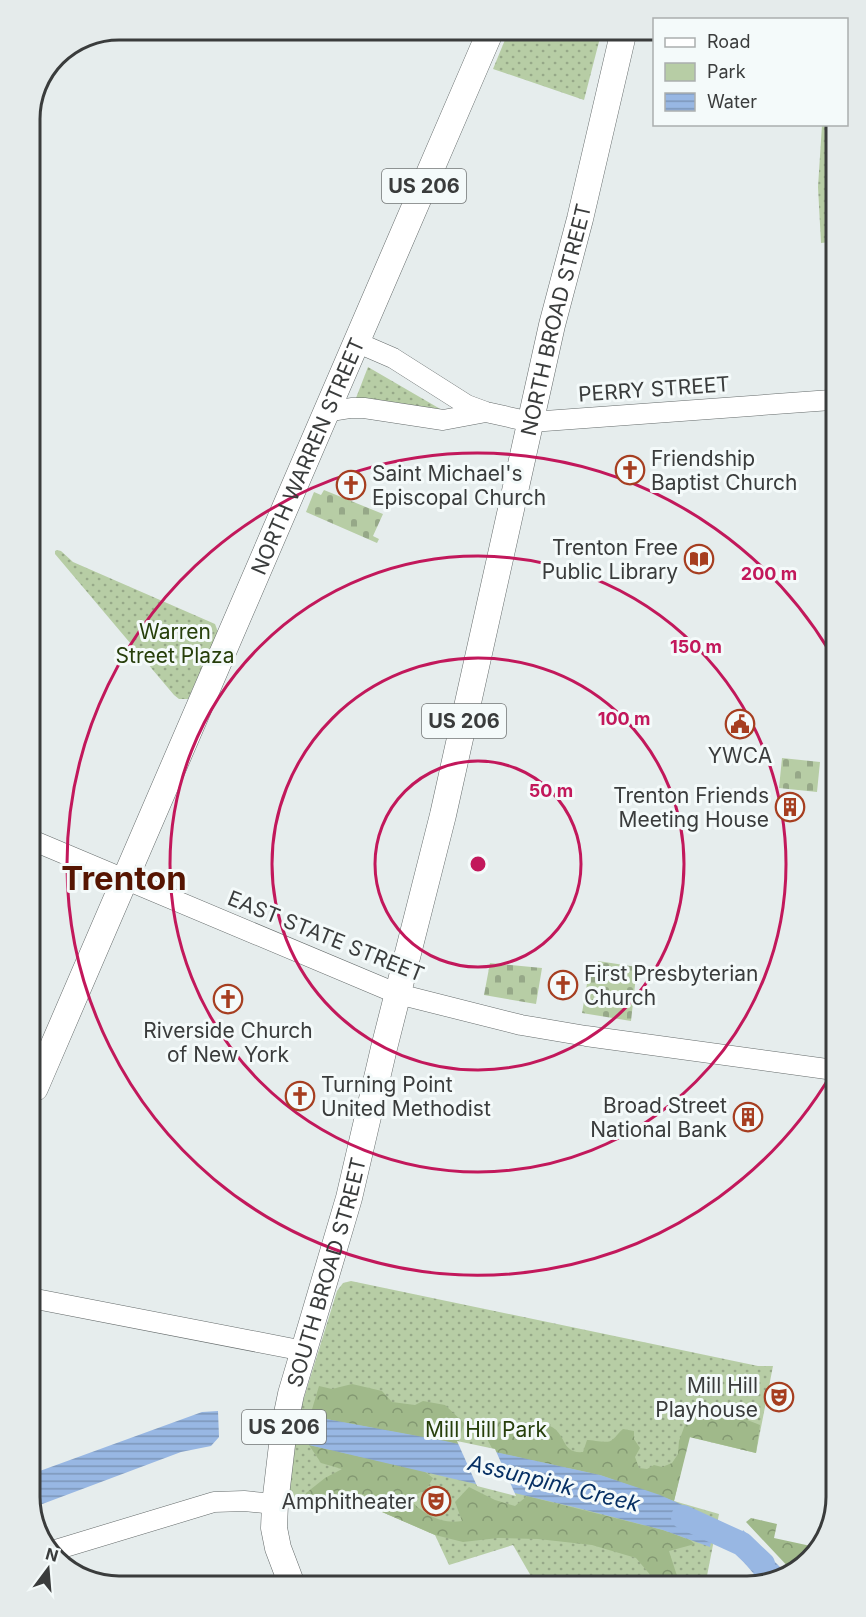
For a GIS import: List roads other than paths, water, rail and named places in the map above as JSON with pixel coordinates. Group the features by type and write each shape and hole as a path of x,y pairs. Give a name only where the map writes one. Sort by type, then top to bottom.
{"main road":[{"name":"NORTH WARREN STREET","path":"124,880 486,41"},
{"name":"NORTH BROAD STREET","path":"398,994 443,815 531,422 621,41"},
{"name":"US 206","path":"40,1076 124,880"},
{"name":"SOUTH BROAD STREET","path":"289,1576 278,1548 274,1528 284,1428 291,1394 349,1198 398,994"}],"street":[{"name":"PERRY STREET","path":"356,342 393,358 452,397 486,412 531,422 826,400"},
{"path":"326,412 364,408 443,420 486,412"},
{"name":"EAST STATE STREET","path":"40,844 398,994 521,1025 826,1070"},
{"path":"40,1300 304,1351"},
{"path":"78,1543 214,1502 244,1501 275,1504"}],"water":[{"path":"218,1411 219,1437 211,1446 181,1452 41,1505 40,1471 202,1412"},
{"path":"310,1416 445,1441 600,1475 660,1495 716,1520 710,1547 663,1530 578,1508 309,1445"},
{"path":"743,1530 781,1568 755,1575 736,1553"}],"waterway":[{"name":"Assunpink Creek","path":"683,1517 742,1544 763,1564"}],"place":[{"name":"Friendship Baptist Church","path":"630,470"},
{"name":"Saint Michael's Episcopal Church","path":"351,485"},
{"name":"Trenton Free Public Library","path":"699,559"},
{"name":"YWCA","path":"740,724"},
{"name":"Trenton Friends Meeting House","path":"790,807"},
{"name":"First Presbyterian Church","path":"563,985"},
{"name":"Riverside Church of New York","path":"228,999"},
{"name":"Turning Point United Methodist","path":"300,1096"},
{"name":"Broad Street National Bank","path":"748,1117"},
{"name":"Mill Hill Playhouse","path":"779,1397"},
{"name":"Amphitheater","path":"436,1501"}],"district":[{"name":"Trenton","path":"124,878"}],"park label":[{"name":"Warren Street Plaza","path":"175,643"},
{"name":"Mill Hill Park","path":"486,1429"}]}
